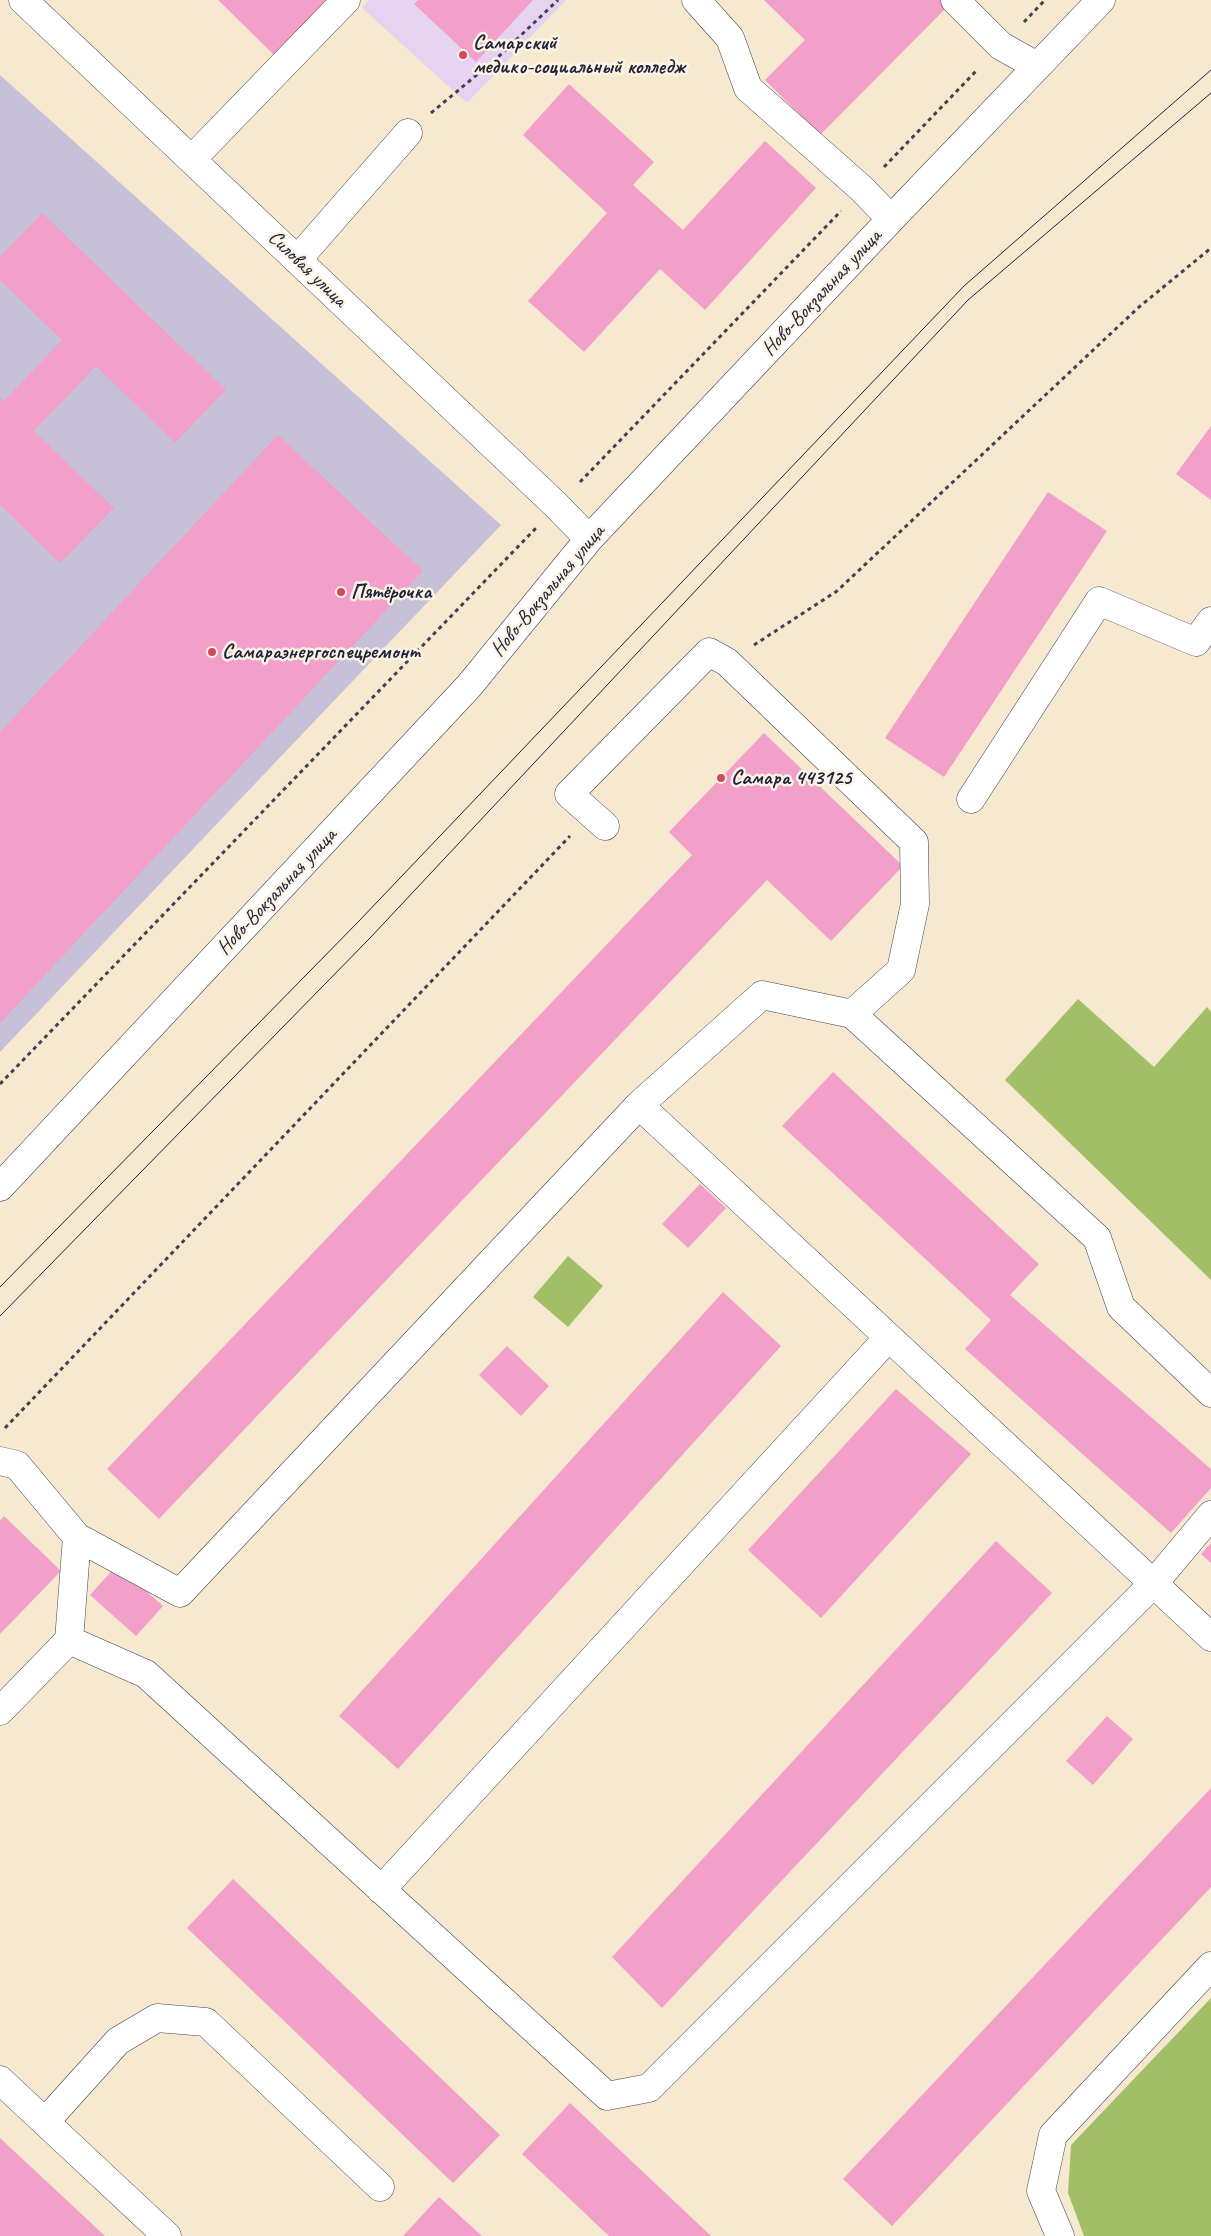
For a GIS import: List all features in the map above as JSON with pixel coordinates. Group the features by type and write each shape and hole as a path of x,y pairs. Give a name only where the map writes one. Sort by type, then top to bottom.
{"street":[{"name":"Силовая улица","path":"23,0 557,506 589,539"},
{"path":"192,159 346,0"},
{"path":"696,0 730,38 748,88 862,189 891,219"},
{"path":"955,0 1001,46 1036,66"},
{"name":"Ново-Вокзальная улица","path":"0,1187 469,686 589,539 1036,66 1101,0"},
{"path":"297,260 408,133"},
{"path":"971,799 1099,600 1196,642 1211,620"},
{"path":"598,819 570,794 710,652 727,662 914,842 915,904 901,970 852,1014"},
{"path":"0,1461 17,1465 77,1537 180,1594 639,1105 762,994 852,1014 1097,1238 1121,1307 1211,1393"},
{"path":"639,1105 1211,1636"},
{"path":"381,1890 888,1338"},
{"path":"69,1640 146,1674 608,2096 648,2088 1154,1584 1211,1515"},
{"path":"0,1711 69,1640 77,1537"},
{"path":"1060,2236 1041,2191 1053,2135 1211,1966"},
{"path":"45,2122 118,2041 157,2018 206,2022 380,2187"},
{"path":"0,2080 167,2236"}],"path":[{"path":"408,133 496,59 558,0"},
{"path":"0,1084 1045,0"},
{"path":"727,662 837,591 1139,306 1211,248"},
{"path":"0,1434 448,966 598,819"}],"shaded area":[{"name":"Самарский медико-социальный колледж","path":"369,0 566,0 467,103 362,8"},
{"path":"0,75 501,525 0,1052"}],"green space":[{"path":"1078,999 1154,1067 1207,1007 1211,1012 1211,1280 1005,1080"},
{"path":"568,1256 603,1286 568,1327 533,1297"},
{"path":"1211,1998 1211,2236 1084,2236 1068,2193 1071,2145"}],"building":[{"path":"218,0 332,0 276,57"},
{"path":"418,0 533,0 476,62 414,4"},
{"path":"764,0 946,0 950,4 820,135 765,80 805,40"},
{"path":"569,84 654,162 633,185 683,230 765,141 816,188 705,310 660,269 584,352 528,301 607,213 523,135"},
{"path":"42,213 226,390 175,443 96,366 34,431 114,508 60,563 0,505 0,398 3,402 62,340 0,280 0,257"},
{"path":"1211,426 1211,500 1176,474"},
{"name":"Самараэнергоспецремонт","path":"278,435 423,571 0,1023 0,732"},
{"path":"1048,492 1107,531 944,777 885,738"},
{"path":"764,733 903,866 831,941 767,880 159,1519 107,1469 692,855 669,832"},
{"path":"833,1072 1039,1264 1010,1295 1211,1469 1211,1488 1171,1533 965,1349 991,1320 782,1126"},
{"path":"700,1184 726,1208 688,1248 662,1224"},
{"path":"723,1292 781,1346 398,1769 339,1716"},
{"path":"507,1346 549,1386 521,1416 479,1375"},
{"path":"896,1389 971,1454 821,1618 748,1550"},
{"path":"4,1516 61,1571 0,1634 0,1521"},
{"path":"996,1541 1052,1593 662,2008 612,1957"},
{"path":"1211,1543 1211,1563 1201,1554"},
{"path":"117,1565 163,1606 136,1636 90,1595"},
{"path":"1107,1716 1133,1739 1093,1785 1066,1761"},
{"path":"1211,1788 1211,1887 892,2226 843,2179"},
{"path":"233,1879 500,2135 453,2183 187,1928"},
{"path":"570,2103 711,2236 609,2236 522,2154"},
{"path":"0,2138 105,2236 0,2236"},
{"path":"439,2197 482,2236 403,2236"}],"tram line":[{"path":"0,1287 359,921 964,286 1211,70"},
{"path":"0,1316 370,938 968,300 1211,93"}],"place":[{"name":"Самарский медико-социальный колледж","path":"463,55"},
{"name":"Пятёрочка","path":"341,592"},
{"name":"Самараэнергоспецремонт","path":"212,652"},
{"name":"Самара 443125","path":"721,778"}]}
